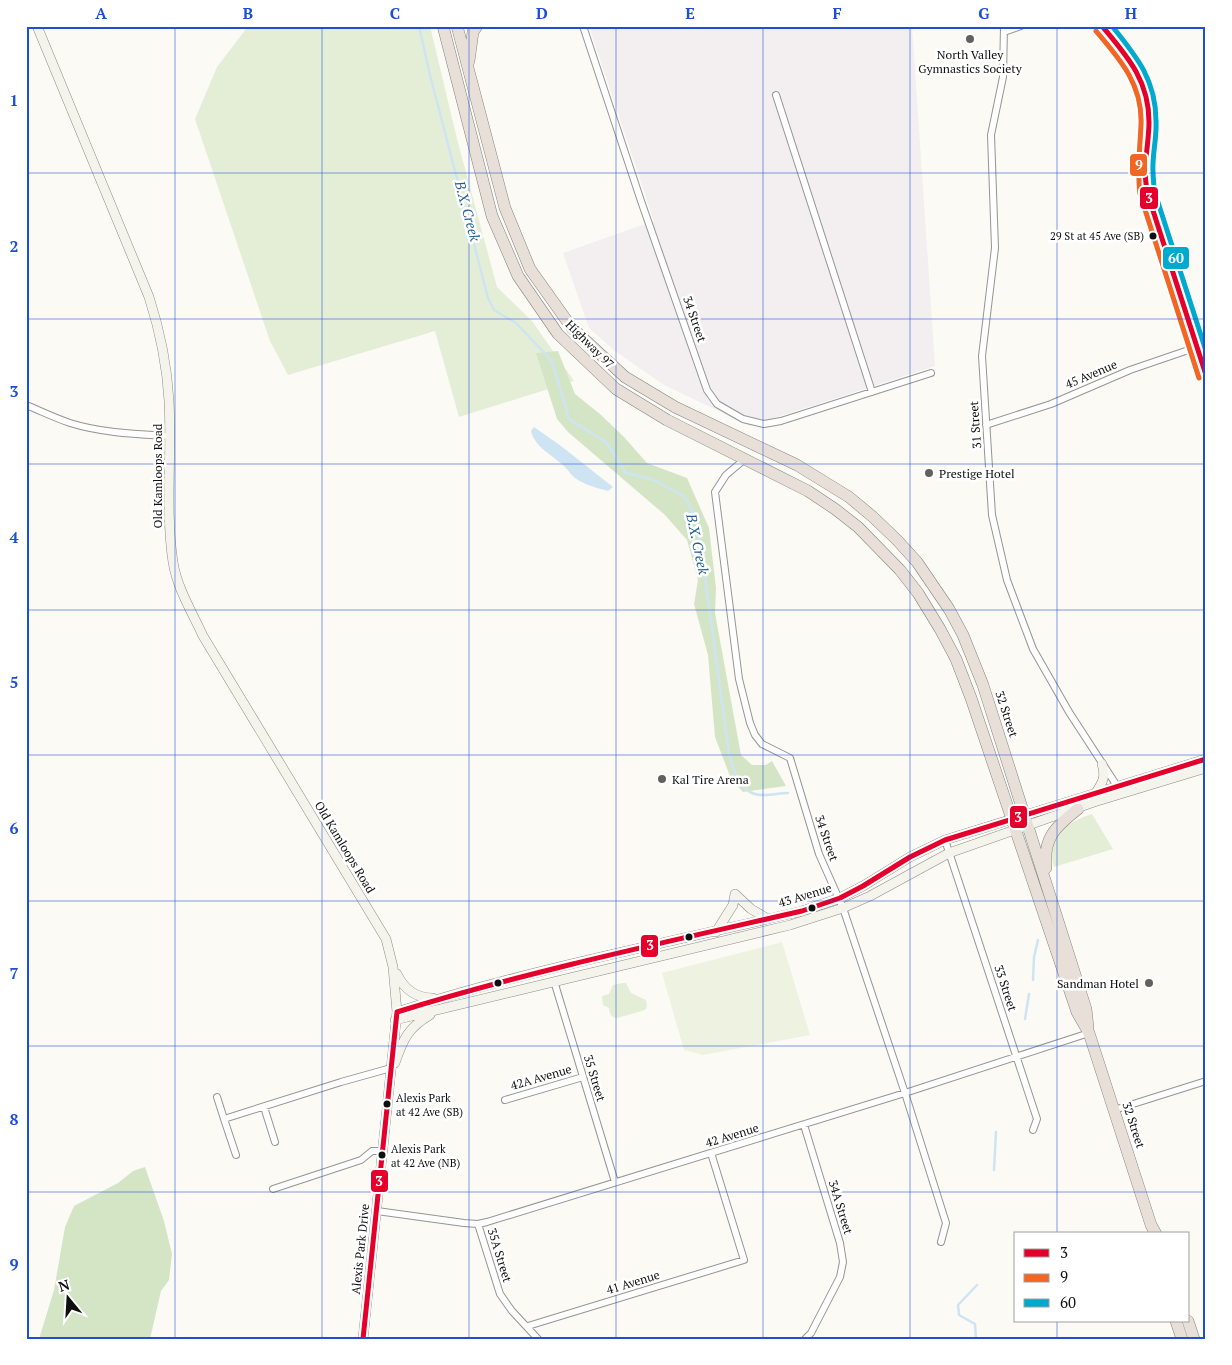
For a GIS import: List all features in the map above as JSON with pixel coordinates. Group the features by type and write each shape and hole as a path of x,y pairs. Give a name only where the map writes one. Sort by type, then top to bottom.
{"highway":[{"name":"Highway 97","path":"443,26 492,216 518,276 558,334 616,389 667,420 808,491 835,509"},
{"name":"Highway 97","path":"457,26 505,208 530,269 572,328 625,377 666,402 797,465"},
{"path":"469,72 470,48 473,32 477,26"},
{"name":"32 Street","path":"797,465 850,497 904,548 932,583 952,615 974,660 1077,1012 1089,1034 1153,1231"},
{"name":"32 Street","path":"835,509 858,527 881,549 918,593 956,659 1047,888 1086,1009 1089,1034"},
{"path":"1047,888 1044,855 1049,838 1056,827 1078,809"},
{"path":"1176,1322 1182,1339"},
{"path":"1188,1322 1194,1339"}],"street":[{"name":"Old Kamloops Road","path":"37,26 149,296 160,331 166,366 169,402 168,522 173,564 182,593 203,636 386,939 393,967 396,1016"},
{"name":"34 Street","path":"583,26 641,201 704,381 717,404 743,419 764,424 781,421 931,373"},
{"path":"1004,29 1021,26"},
{"path":"1102,26 1132,61 1142,84 1148,107 1149,123 1145,171 1147,192 1206,376"},
{"name":"31 Street","path":"1004,29 1003,77 990,135 995,248 982,356 992,515 1007,580 1033,649 1069,712 1119,790"},
{"path":"776,95 872,392"},
{"name":"45 Avenue","path":"986,425 1050,404 1130,370 1206,344"},
{"path":"26,405 69,422 95,429 123,434 170,436"},
{"name":"34 Street","path":"745,458 726,475 715,492 739,679 750,723 755,735 762,744 790,758 819,854 840,898 946,1223 941,1242"},
{"path":"918,593 932,583"},
{"name":"43 Avenue","path":"396,1016 440,998 554,968 802,911 840,898 910,857 945,840 1078,809 1119,790 1206,759"},
{"path":"1096,794 1104,781 1105,774 1102,764"},
{"name":"43 Avenue","path":"396,1016 434,1012 554,981 790,925 843,908 870,896 948,853 1020,822 1096,794 1206,768"},
{"name":"33 Street","path":"945,840 1037,1120 1033,1130"},
{"path":"716,932 733,905 735,894 751,909 768,919"},
{"path":"393,967 406,989 425,998 440,998"},
{"name":"35 Street","path":"554,981 615,1182"},
{"path":"224,1119 341,1082 391,1073 402,1042 410,1029 434,1012"},
{"name":"Alexis Park Drive","path":"363,1339 396,1016"},
{"name":"42 Avenue","path":"377,1211 478,1224 804,1125 1089,1034"},
{"name":"42A Avenue","path":"505,1100 583,1077"},
{"path":"1114,1110 1206,1081"},
{"path":"217,1097 236,1155"},
{"path":"264,1107 276,1142"},
{"name":"34A Street","path":"804,1125 840,1243 843,1262 840,1277 811,1333 805,1339"},
{"path":"274,1189 361,1160 372,1151 383,1151"},
{"name":"41 Avenue","path":"528,1326 744,1260 711,1153"},
{"name":"35A Street","path":"478,1224 500,1294 512,1311 528,1326 538,1339"}],"shaded area":[{"path":"589,26 912,26 935,366 750,426 664,385 615,351 589,328 563,253 654,221"}],"green space":[{"path":"246,26 430,26 457,139 497,287 532,321 574,381 459,417 435,331 288,375 270,341 195,119 217,67 246,29"},
{"path":"558,351 575,394 624,437 647,463 687,478 709,528 716,588 715,613 741,755 752,765 766,765 772,761 786,786 743,792 731,779 715,737 708,655 694,604 698,580 687,540 665,515 568,432 557,419 536,353"},
{"path":"1092,814 1113,849 1054,867 1052,848 1060,833 1074,822"},
{"path":"782,942 810,1035 703,1055 684,1050 662,973"},
{"path":"626,983 631,993 646,1000 647,1005 646,1009 642,1011 615,1018 610,1014 609,1008 603,1005 602,996 609,994 613,985"},
{"path":"145,1167 164,1221 172,1254 169,1280 161,1291 150,1339 39,1339 54,1290 65,1227 74,1206 118,1183 133,1171"}],"water":[{"path":"534,427 613,487 608,491 575,478 536,442 531,431"}],"waterway":[{"name":"B.X. Creek","path":"419,26 488,298 494,310 516,323 552,361 569,419 606,442 626,473 654,480 684,496 693,513 701,548 729,754 733,769 740,782 750,792 764,795 788,793"},
{"name":"B.X. Creek","path":"1033,980 1034,957 1038,940"},
{"name":"B.X. Creek","path":"1025,1019 1029,994"},
{"name":"B.X. Creek","path":"994,1170 996,1132"},
{"name":"B.X. Creek","path":"976,1339 975,1324 959,1315 958,1305 977,1285"}],"transit line":[{"name":"3","path":"1102,26 1128,58 1141,81 1145,94 1149,122 1145,169 1147,192 1206,375"},
{"name":"60","path":"1112,26 1137,59 1153,93 1156,127 1153,165 1154,190 1206,351"},
{"name":"9","path":"1096,31 1121,62 1134,85 1138,97 1141,111 1140,194 1199,378"},
{"name":"3","path":"363,1339 397,1012 548,970 802,911 840,898 910,857 945,840 1206,759"}],"place":[{"name":"North Valley Gymnastics Society","path":"970,39"},
{"name":"29 St at 45 Ave (SB)","path":"1153,236"},
{"name":"Prestige Hotel","path":"929,473"},
{"name":"Kal Tire Arena","path":"662,779"},
{"name":"Sandman Hotel","path":"1149,983"},
{"name":"Alexis Park at 42 Ave (SB)","path":"387,1104"},
{"name":"Alexis Park at 42 Ave (NB)","path":"382,1155"}]}
